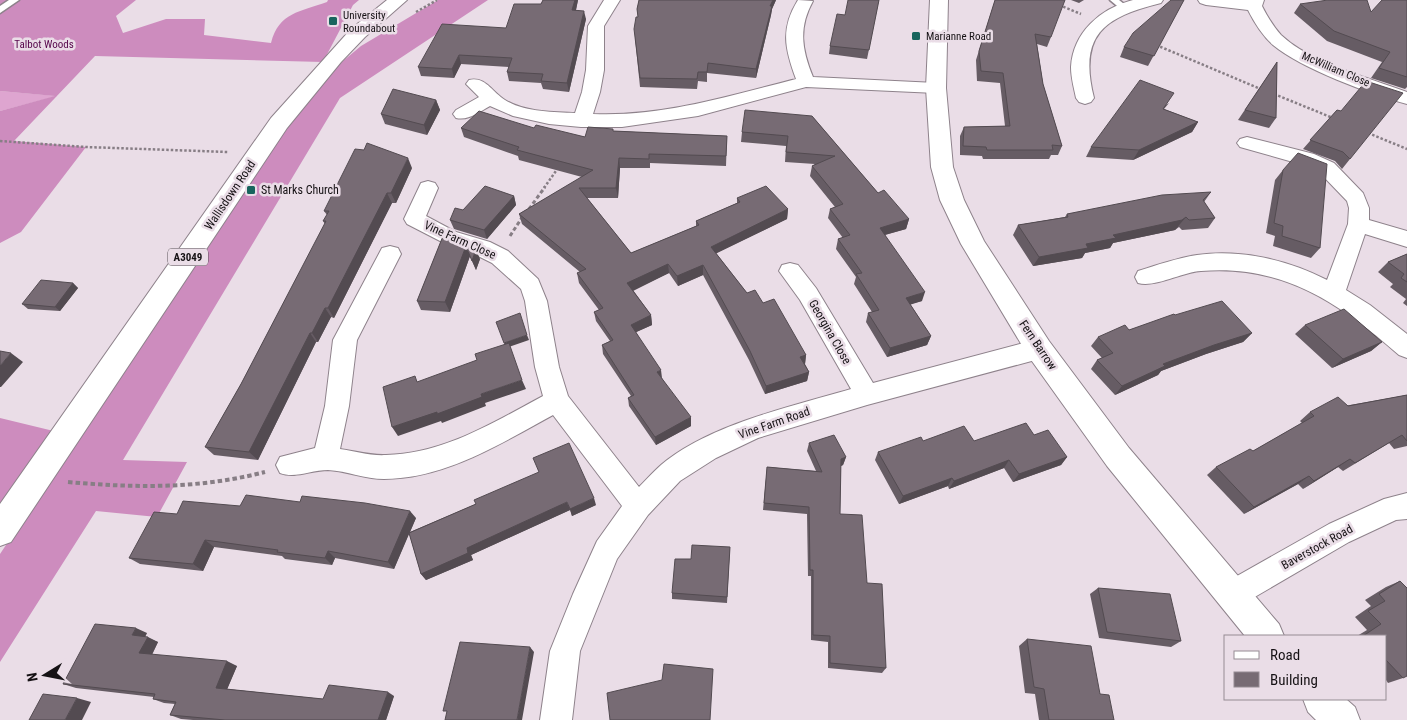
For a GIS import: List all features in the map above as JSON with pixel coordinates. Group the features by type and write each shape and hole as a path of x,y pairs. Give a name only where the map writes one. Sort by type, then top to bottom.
{"street":[{"name":"Wallisdown Road","path":"0,532 279,123 334,58 358,33 398,0"},
{"path":"581,120 591,92 595,70 596,26 612,0"},
{"name":"Fern Barrow","path":"939,0 936,88 942,167 952,200 973,244 1039,348 1118,457 1266,635"},
{"path":"1085,98 1080,70 1089,34 1099,22 1120,4 1155,0"},
{"name":"McWilliam Close","path":"1206,0 1255,3 1264,24 1283,45 1319,64 1407,98"},
{"path":"805,1 798,13 793,39 797,59 806,82"},
{"path":"475,84 499,105 518,112 549,118 622,121 698,110 806,82 936,88"},
{"path":"462,114 491,98"},
{"path":"1247,143 1308,159 1327,168 1356,198 1359,208 1358,224 1334,293"},
{"name":"Vine Farm Close","path":"428,188 414,219 449,237 482,248 500,257 530,285 536,301 547,367 557,401 638,506"},
{"path":"1358,224 1407,239"},
{"path":"325,459 337,406 345,340 390,254"},
{"path":"1146,277 1199,263 1233,262 1264,267 1294,275 1334,293 1365,313 1407,348"},
{"name":"Georgina Close","path":"790,271 808,294 867,395"},
{"name":"Vine Farm Road","path":"556,720 566,651 583,604 607,550 638,506 671,473 707,450 752,429 1039,348"},
{"path":"289,465 320,458 366,466 389,467 427,461 471,445 557,401"},
{"name":"Baverstock Road","path":"1231,595 1339,533 1403,511"},
{"path":"1322,700 1342,720"}],"lane":[{"path":"0,10 15,0"}],"path":[{"path":"1055,4 1099,22"},
{"path":"1153,44 1334,119"},
{"path":"1362,130 1407,149"},
{"path":"0,141 86,147 258,154"},
{"path":"500,257 518,223 560,166"},
{"path":"58,482 174,488 233,481 289,465"}],"shaded area":[{"path":"0,91 57,96 0,111"}],"green space":[{"name":"Talbot Woods","path":"0,0 136,0 116,16 123,33 166,19 205,19 204,35 271,43 279,25 285,19 300,11 328,0 359,0 353,5 323,62 95,56 14,141 86,147 21,232 0,243 0,111 55,96 0,91"},
{"path":"438,0 488,0 340,98 123,460 187,462 157,517 96,511 0,662 0,554 285,127 331,71 361,46"},
{"path":"0,418 66,434 0,531"}],"building":[{"path":"543,0 575,0 572,10 584,11 567,83 541,81 543,74 507,72 512,58 459,55 452,69 418,67 442,24 506,28 514,4 541,4"},
{"path":"639,0 773,0 756,69 708,63 707,72 698,72 697,79 640,78 634,29 636,17 638,17"},
{"path":"848,0 879,0 869,50 830,46 837,14 845,15"},
{"path":"995,0 1065,0 1051,37 1035,34 1043,84 1062,146 1052,145 1053,150 987,150 986,147 963,146 964,127 1010,126 1003,73 981,71 979,51"},
{"path":"1171,0 1184,0 1154,56 1124,47 1133,33"},
{"path":"1328,0 1367,0 1371,12 1382,0 1407,0 1407,77 1379,68 1390,52 1334,31 1300,4"},
{"path":"1277,62 1276,118 1245,110"},
{"path":"1140,80 1174,93 1163,109 1198,122 1139,150 1091,147"},
{"path":"1366,81 1403,93 1350,159 1343,152 1310,140 1337,110 1341,111"},
{"path":"393,89 436,100 424,125 381,114"},
{"path":"745,110 812,116 878,193 884,190 909,219 880,228 925,292 906,298 931,336 890,348 868,313 879,310 856,274 862,273 838,239 850,235 830,209 843,204 812,166 835,156 786,152 788,136 742,132"},
{"path":"479,111 534,128 536,125 585,137 588,127 613,129 613,131 727,136 726,156 649,154 649,159 619,158 616,188 579,188 631,253 699,225 696,221 740,202 737,198 766,186 788,209 711,247 747,293 755,290 763,303 774,299 806,355 800,357 809,372 766,386 750,351 703,265 677,276 668,264 627,283 651,315 631,325 661,370 657,372 691,417 655,437 628,398 634,395 602,345 613,340 594,312 603,308 577,273 586,269 519,214 593,170 517,150 519,147 461,128"},
{"path":"367,143 408,158 391,193 387,193 328,308 325,308 312,333 310,333 249,452 205,447 241,384 326,221 323,221 329,211 324,211 355,149 364,150"},
{"path":"1298,153 1327,164 1320,248 1282,236 1283,226 1274,223 1283,170"},
{"path":"485,186 514,196 484,230 450,220 455,208 463,210"},
{"path":"1211,192 1203,200 1215,218 1189,220 1186,217 1182,220 1113,235 1116,238 1086,244 1088,248 1039,257 1018,225 1068,217 1067,214 1162,195"},
{"path":"443,236 476,249 472,261 466,246 445,302 417,301"},
{"path":"1407,254 1407,282 1401,278 1404,274 1388,262"},
{"path":"41,280 73,283 55,307 22,304"},
{"path":"1222,301 1252,333 1163,364 1165,366 1122,386 1097,360 1113,353 1098,337 1125,325 1129,330 1174,314"},
{"path":"1344,309 1382,342 1343,359 1305,325"},
{"path":"520,313 527,335 504,343 496,322"},
{"path":"509,343 522,380 481,394 482,397 437,414 437,412 392,427 383,387 415,376 417,382 477,360 475,354"},
{"path":"0,351 11,353 0,366"},
{"path":"1407,395 1407,441 1402,435 1355,463 1350,459 1314,481 1309,476 1254,507 1216,467 1250,449 1253,451 1314,416 1310,412 1338,397 1348,406"},
{"path":"1026,423 1034,435 1048,430 1067,457 1019,474 1009,460 954,481 952,478 903,496 878,452 921,437 923,441 964,426 974,441"},
{"path":"834,435 846,457 841,459 840,514 862,515 867,583 882,584 886,668 830,663 830,636 813,635 813,570 810,570 809,507 764,503 767,467 822,472 809,443"},
{"path":"569,443 594,498 570,509 567,502 467,548 468,553 421,574 409,533 476,504 474,500 539,472 533,458"},
{"path":"246,495 300,502 302,496 365,503 410,511 388,562 328,551 325,558 205,540 193,564 129,558 154,512 177,514 183,501 240,506"},
{"path":"692,545 730,547 727,597 672,593 675,559 691,559"},
{"path":"1400,581 1407,588 1407,676 1403,678 1387,661 1387,635 1364,635 1381,624 1368,611 1385,601 1379,594"},
{"path":"1098,588 1170,594 1181,641 1107,632"},
{"path":"95,624 136,628 132,635 148,637 139,653 227,661 216,688 323,699 329,685 388,692 378,720 225,720 170,715 176,702 153,699 155,694 63,684"},
{"path":"1027,639 1091,646 1100,694 1109,695 1114,720 1049,720 1044,689 1034,687"},
{"path":"460,642 530,647 517,720 445,720 447,711 443,711"},
{"path":"664,664 713,669 710,720 610,720 607,693 662,680"},
{"path":"43,694 77,698 65,720 29,720"}],"place":[{"name":"University Roundabout","path":"333,21"},
{"name":"Marianne Road","path":"916,36"},
{"name":"St Marks Church","path":"251,190"}]}
